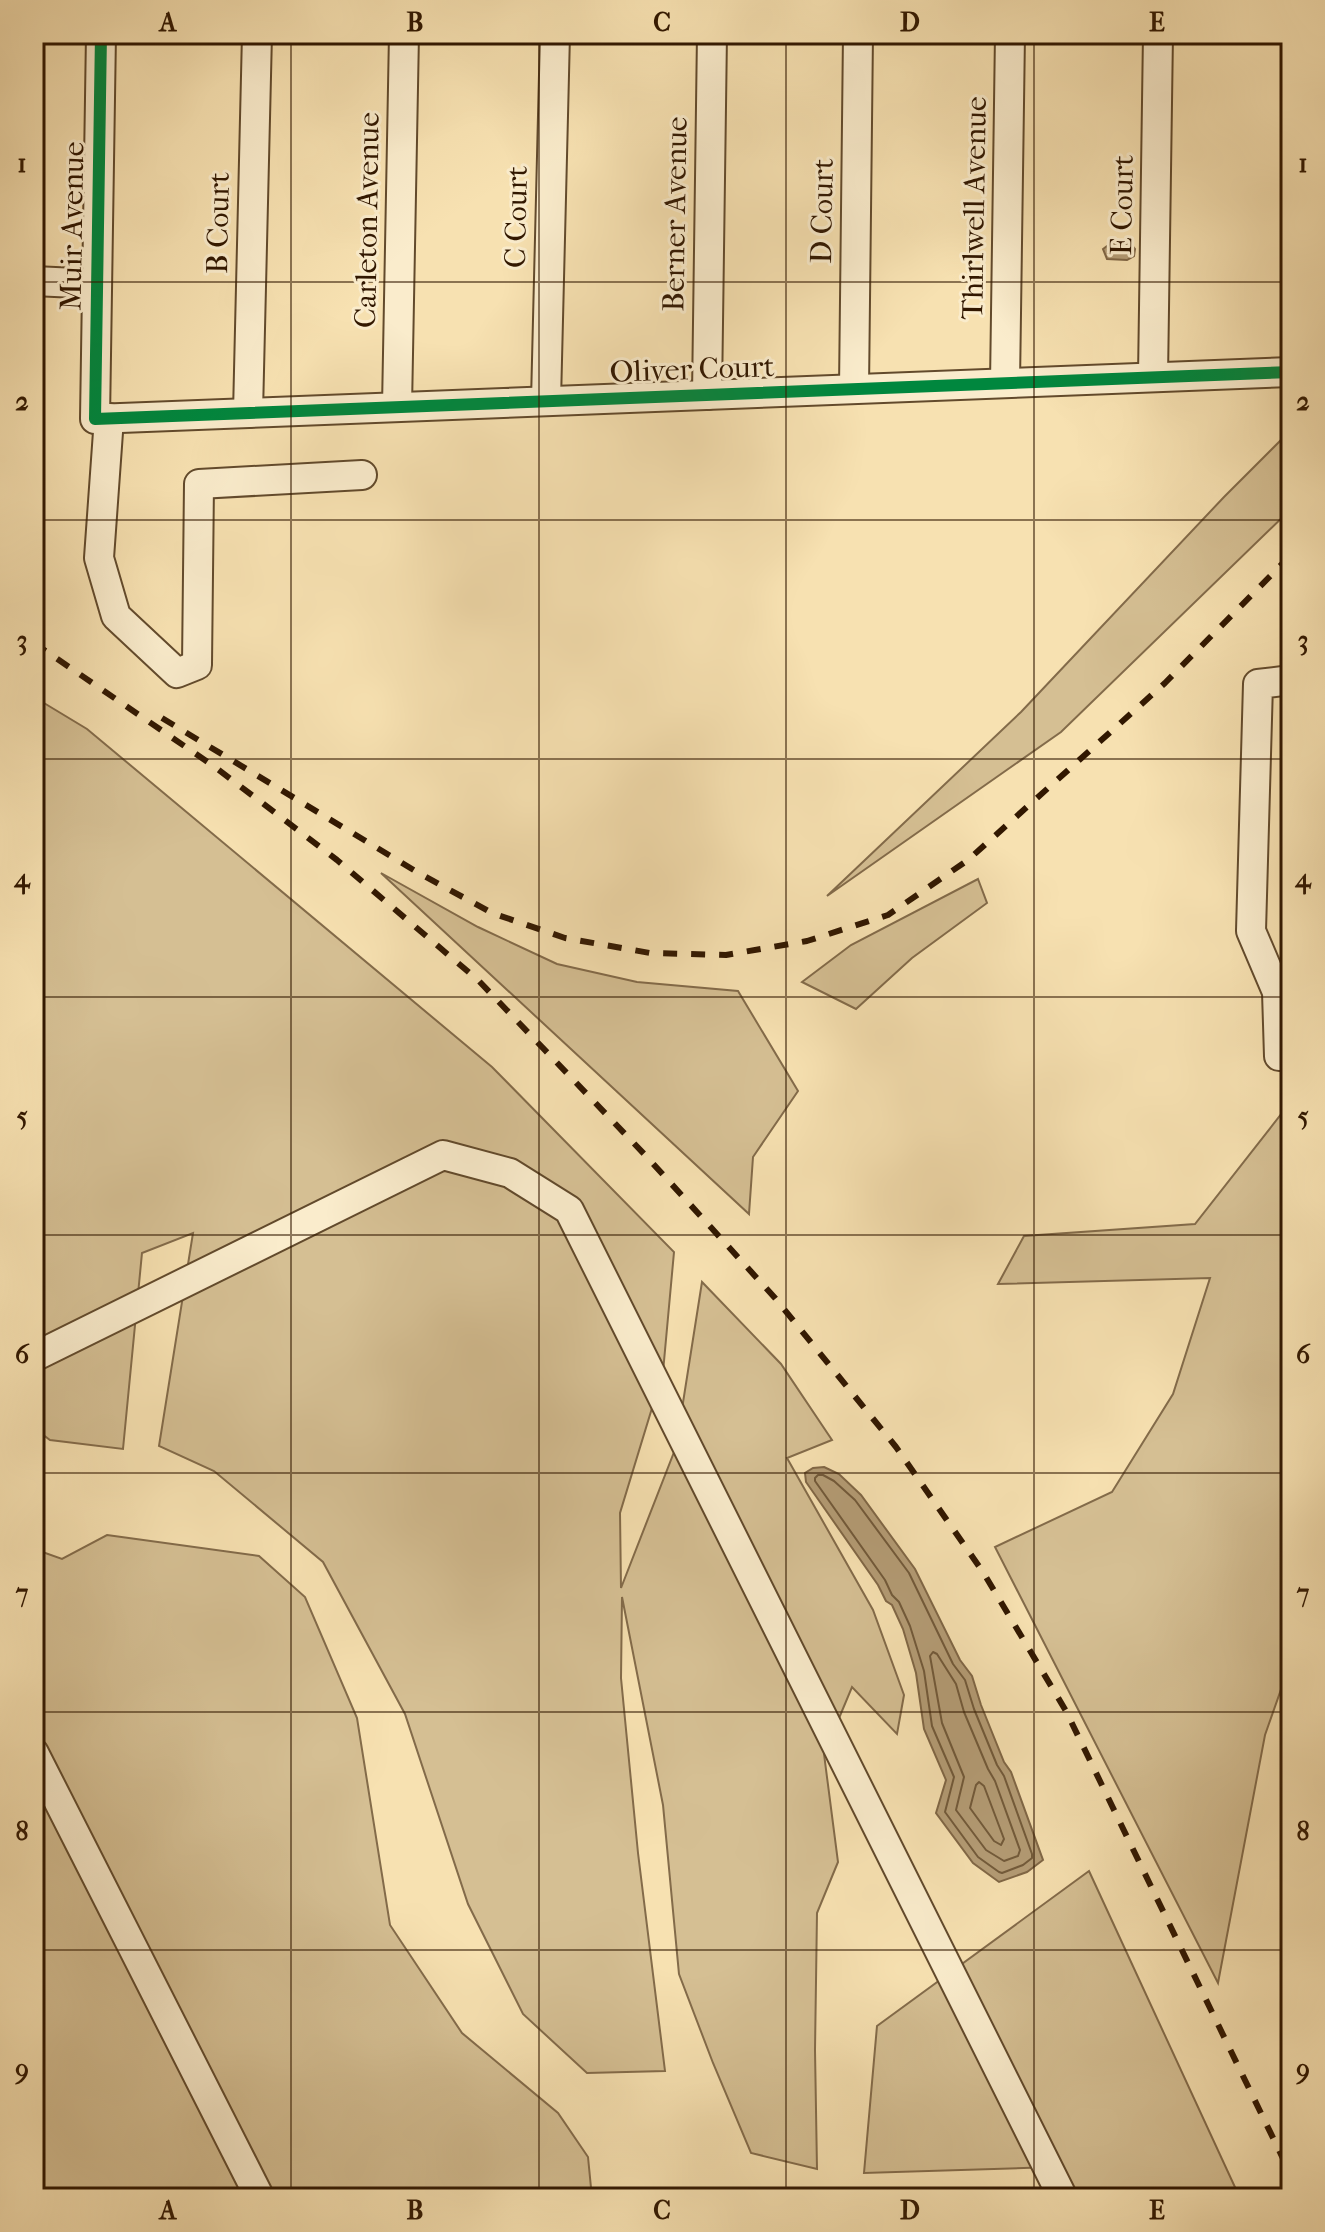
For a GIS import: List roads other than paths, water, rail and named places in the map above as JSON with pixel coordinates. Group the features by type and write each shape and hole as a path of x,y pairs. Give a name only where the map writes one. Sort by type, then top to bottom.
{"street":[{"name":"Muir Avenue","path":"101,34 97,284 102,418 99,558 116,616 177,673 197,665 199,484 362,475"},
{"name":"B Court","path":"248,413 257,34"},
{"name":"Carleton Avenue","path":"397,407 404,34"},
{"name":"C Court","path":"546,401 555,34"},
{"name":"Berner Avenue","path":"707,395 712,34"},
{"name":"D Court","path":"854,389 858,34"},
{"name":"Thirlwell Avenue","path":"1005,383 1010,34"},
{"name":"E Court","path":"1153,377 1158,34"},
{"path":"34,281 97,284"},
{"name":"Oliver Court","path":"102,418 1291,372"},
{"path":"1291,680 1258,684 1251,931 1277,992 1284,999 1279,1056 1291,1056"},
{"path":"34,1357 443,1155 510,1173 569,1210 1063,2198"},
{"path":"34,1753 260,2198"}],"water":[{"path":"1111,243 1131,244 1135,249 1134,256 1127,260 1107,259 1103,249"},
{"path":"824,1467 839,1474 861,1495 915,1569 960,1660 972,1676 1043,1860 1027,1872 999,1882 973,1863 936,1813 946,1780 924,1729 916,1673 903,1629 892,1605 886,1601 806,1482 805,1473"}],"railway":[{"path":"162,718 417,872 492,913 565,938 650,953 726,955 807,941 888,915 968,860 1165,683 1291,555"},
{"path":"34,643 215,767 337,860 479,981 647,1157 775,1298 896,1447 983,1572 1066,1711 1291,2175"}]}
